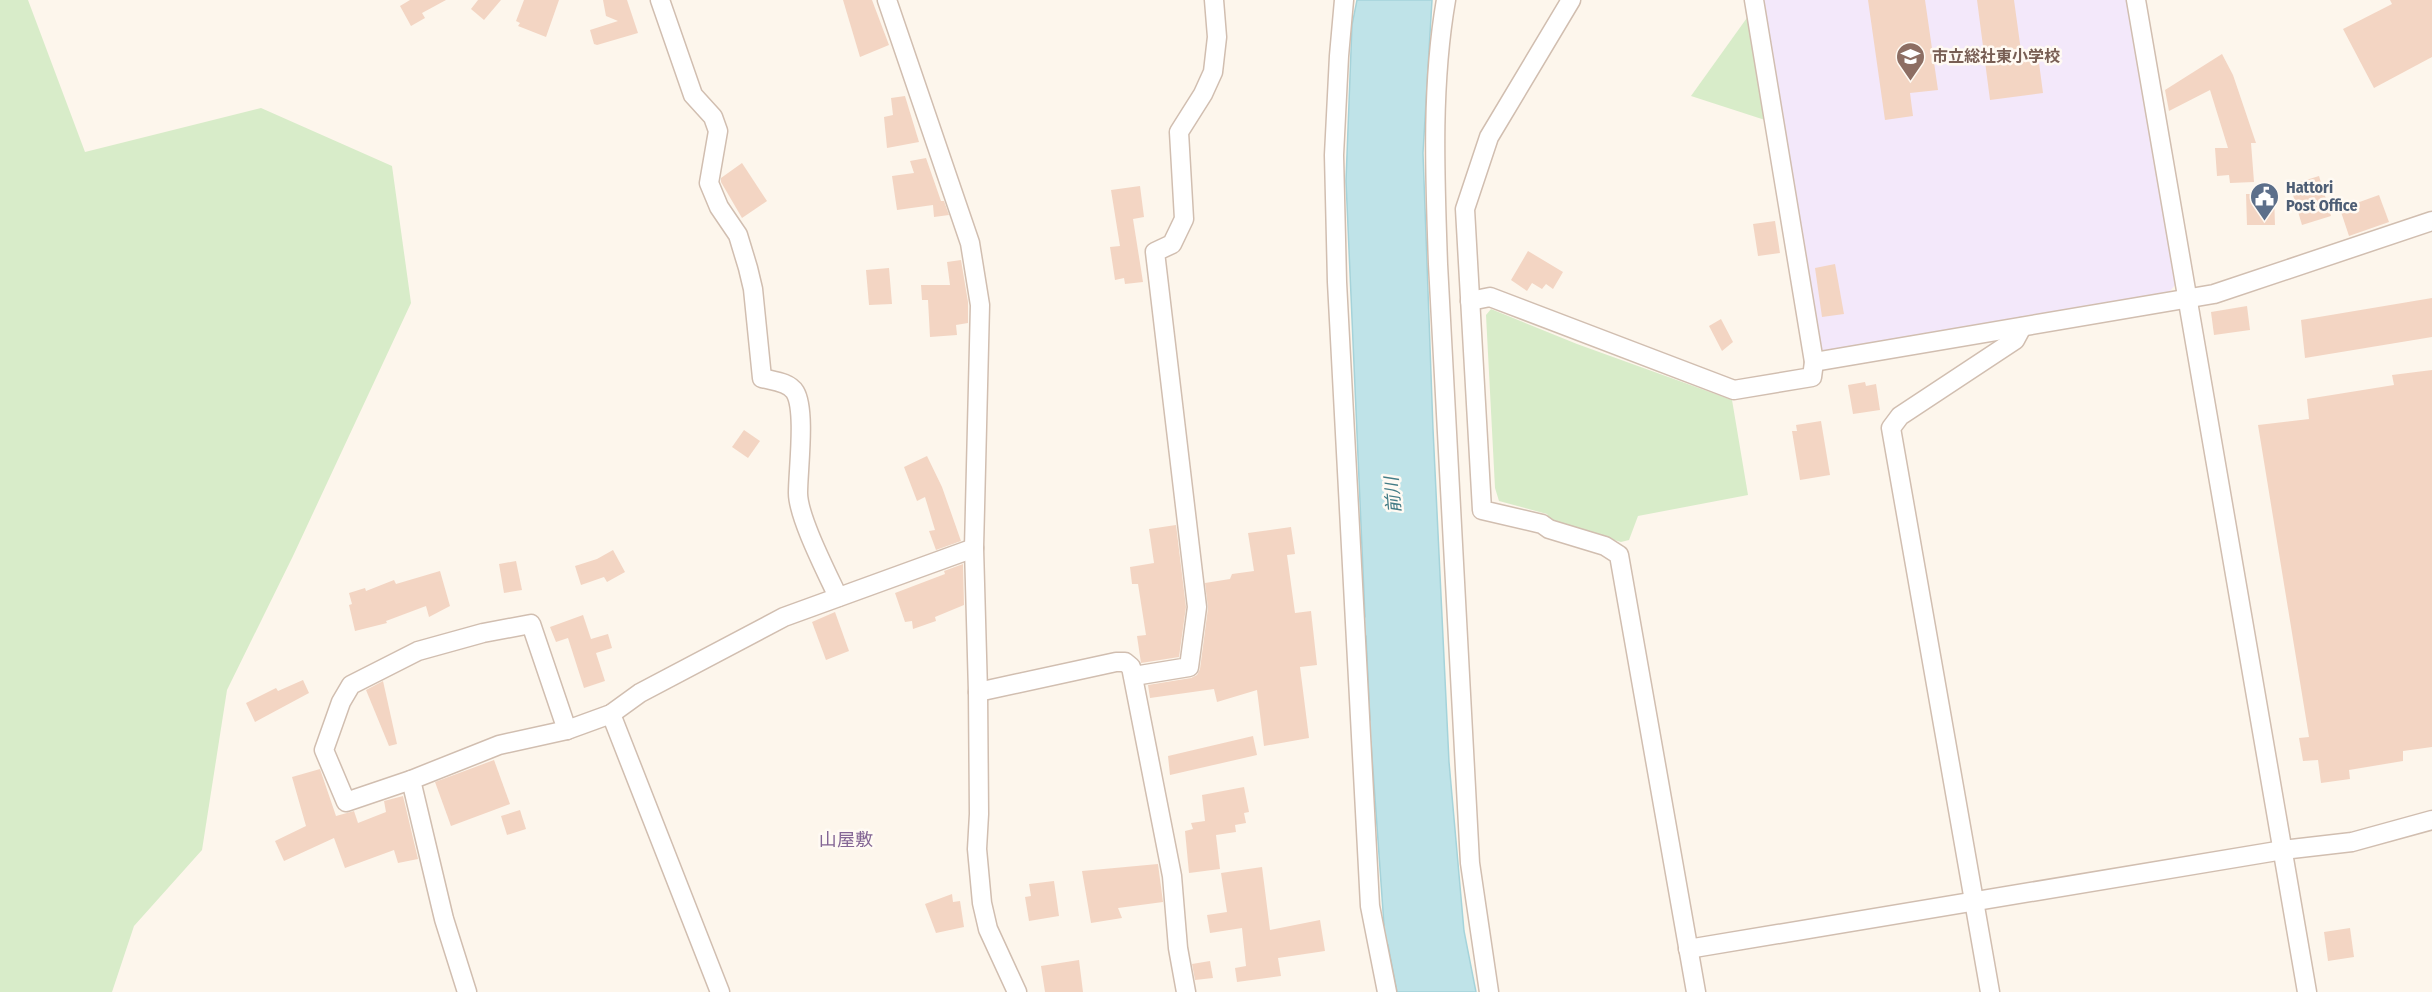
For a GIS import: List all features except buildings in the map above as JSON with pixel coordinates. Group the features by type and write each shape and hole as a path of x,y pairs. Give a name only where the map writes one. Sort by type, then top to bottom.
{"street":[{"path":"660,0 693,95 713,117 718,130 709,183 718,207 738,235 748,268 753,289 762,378 786,384 795,391 800,407 798,497 802,515 838,597"},
{"path":"887,0 970,243 980,305 974,548 978,692 977,849 982,903 988,929 1017,992"},
{"path":"1134,676 1189,667 1197,607 1155,252 1172,243 1184,219 1179,132 1203,94 1213,72 1217,37 1214,0"},
{"path":"1344,0 1338,56 1334,155 1337,282 1370,906 1387,992"},
{"path":"1446,0 1438,81 1435,178 1438,264 1470,863 1489,992"},
{"path":"1571,0 1489,137 1465,210 1482,510 1542,524 1549,529 1605,546 1619,555 1696,992"},
{"path":"1470,301 1490,297 1734,390 1812,377 1814,362 1754,0"},
{"path":"2136,0 2307,992"},
{"path":"1814,362 2214,294 2432,221"},
{"path":"1990,992 1891,428 1900,416 2015,340 2022,327"},
{"path":"567,729 531,624 483,633 418,651 351,685 341,702 324,750 346,802 411,780 499,745 567,729 611,714 640,693 784,617 974,548"},
{"path":"978,692 1116,662 1125,662 1131,667 1172,876 1178,948 1186,992"},
{"path":"611,714 720,992"},
{"path":"411,780 444,919 467,992"},
{"path":"1688,949 2283,850 2352,842 2432,820"}],"shaded area":[{"path":"1760,0 2127,0 2175,285 2166,296 1825,355 1818,349"}],"green space":[{"path":"0,0 28,0 85,152 261,108 392,166 411,303 293,556 227,690 202,850 134,926 112,992 0,992"},
{"path":"1749,15 1765,120 1691,96"},
{"path":"1491,309 1577,344 1732,400 1748,495 1638,516 1629,540 1621,542 1551,521 1547,514 1499,501 1495,488 1486,315"}],"water":[{"name":"前川","path":"1357,0 1432,0 1423,153 1433,429 1449,762 1464,931 1476,992 1397,992 1388,945 1383,945 1381,929 1384,925 1371,742 1369,742 1366,722 1370,720 1366,636 1362,635 1361,620 1365,617 1346,181 1352,25"}],"place":[{"name":"市立総社東小学校","path":"1911,82"},
{"name":"Hattori Post Office","path":"2265,222"}],"district":[{"name":"山屋敷","path":"846,840"}]}
